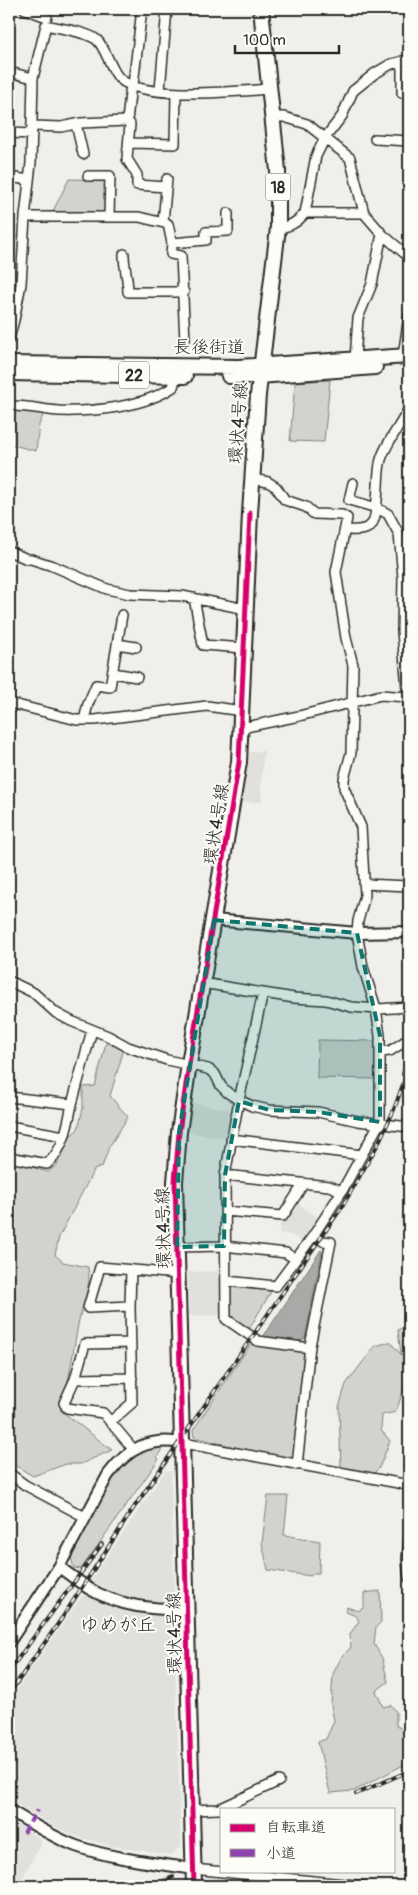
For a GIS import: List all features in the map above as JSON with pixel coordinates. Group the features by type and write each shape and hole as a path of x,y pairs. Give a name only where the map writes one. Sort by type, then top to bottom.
{"main road":[{"name":"環状4号線","path":"194,1886 175,1182 179,1132 189,1064 235,792 241,728 260,371 278,228 278,171 261,9"},
{"name":"長後街道","path":"9,364 179,367 260,371 355,359 407,359"},
{"name":"長後街道","path":"9,374 176,376 407,359"}],"street":[{"path":"25,9 98,40 120,79 132,85 145,89 176,93 270,89"},
{"path":"142,9 127,121 130,124 127,159 137,175 137,184 166,183 163,222"},
{"path":"160,90 167,9"},
{"path":"9,339 21,284 33,130 33,78 47,17"},
{"path":"278,228 292,225 300,220 305,213 313,167 320,147 342,116 353,91 374,74 391,64 405,61 402,93 409,93"},
{"path":"9,72 33,78"},
{"path":"129,143 176,144 176,93"},
{"path":"273,117 284,117 307,124 350,158 364,214 382,234 409,257"},
{"path":"9,133 76,124 127,121"},
{"path":"76,124 83,154"},
{"path":"374,139 409,141"},
{"path":"88,176 110,176 109,216"},
{"path":"9,177 29,180"},
{"path":"172,243 206,240 206,232 228,231 228,213"},
{"path":"305,213 364,214"},
{"path":"25,217 139,217 168,224 172,243 171,254 181,256 185,341"},
{"path":"355,359 358,318 372,284 382,234"},
{"path":"124,254 124,270 128,276 128,292 184,292"},
{"path":"407,359 409,316"},
{"path":"9,406 67,411 129,405 165,392 173,387 176,376"},
{"path":"345,530 359,530 371,525 377,508 380,461 409,408"},
{"path":"226,1281 276,1286 313,1236 342,1191 380,1122 380,1036 376,1008 363,967 357,933 365,895 361,827 344,788 344,779 351,753 353,666 346,638 336,572 347,518 314,514 306,507 285,500 276,487 268,482 253,479"},
{"path":"353,483 348,500 377,508 388,514 399,534 403,577 409,711"},
{"path":"9,551 27,559 53,566 107,589 130,594 194,598 246,609"},
{"path":"194,598 203,645 244,648"},
{"path":"84,720 96,685 110,687 122,614"},
{"path":"117,644 136,647"},
{"path":"113,673 137,677"},
{"path":"241,728 299,716 381,695 407,697"},
{"path":"9,703 77,720 207,706 242,711"},
{"path":"364,884 409,886"},
{"path":"214,920 357,933 409,932"},
{"path":"9,981 34,993 63,1017 108,1036 128,1047 212,1072 224,1089 239,1100 258,1108 318,1112 358,1121 380,1122 409,1128"},
{"path":"202,983 294,998 326,1000 352,1007 409,1007"},
{"path":"264,993 239,1100 225,1175 226,1319 258,1340 310,1348"},
{"path":"9,1157 48,1164 53,1159 64,1136 92,1030"},
{"path":"381,1052 390,1051 407,1040 409,1041"},
{"path":"9,1097 72,1104"},
{"path":"9,1126 64,1136"},
{"path":"231,1139 362,1155"},
{"path":"225,1175 329,1186 342,1191"},
{"path":"225,1211 284,1216 304,1183"},
{"path":"296,1465 310,1348 331,1242 323,1242 313,1236"},
{"path":"177,1247 224,1246 286,1253 295,1259"},
{"path":"130,1306 88,1308 100,1267 178,1274"},
{"path":"110,1422 132,1403 130,1343 131,1270"},
{"path":"130,1343 85,1344 75,1379 64,1403 67,1408 103,1413 133,1450"},
{"path":"75,1379 132,1378"},
{"path":"9,1642 60,1567 108,1475 115,1465 133,1450 157,1441 169,1441 409,1485"},
{"path":"9,1472 25,1485 85,1517"},
{"path":"409,1537 407,1558 409,1578"},
{"path":"60,1567 88,1588 120,1602 148,1609 187,1610"},
{"path":"222,1808 279,1781"},
{"path":"192,1810 220,1809"},
{"path":"9,1810 52,1836 110,1855 280,1882 364,1886"}],"highlighted area":[{"path":"214,920 357,933 380,1036 380,1122 318,1112 269,1110 239,1101 225,1175 224,1246 177,1247 179,1132"}],"shaded area":[{"path":"69,179 105,180 105,212 52,213"},
{"path":"330,380 324,442 290,441 295,382"},
{"path":"9,409 44,413 39,425 36,451 9,444"},
{"path":"264,751 261,784 262,802 242,802 249,752"},
{"path":"107,1039 124,1049 110,1096 128,1117 109,1147 102,1167 94,1170 59,1237 55,1255 63,1262 88,1267 89,1274 69,1377 60,1410 112,1450 81,1464 66,1464 33,1476 9,1462 9,1160 48,1172 57,1165 66,1140 78,1129 83,1108 83,1087 95,1086"},
{"path":"318,1040 377,1041 377,1079 317,1078"},
{"path":"191,1103 233,1110 229,1139 187,1132"},
{"path":"409,1183 409,1225 400,1223"},
{"path":"298,1204 318,1217 302,1242 292,1235 279,1233 281,1219 286,1220"},
{"path":"321,1250 305,1338 301,1341 263,1337"},
{"path":"222,1271 223,1313 221,1315 191,1316 189,1314 188,1272"},
{"path":"229,1286 272,1290 248,1331 230,1317"},
{"path":"409,1324 409,1357 407,1358 401,1354 398,1330"},
{"path":"252,1342 307,1350 295,1462 194,1437 193,1430"},
{"path":"390,1342 407,1361 409,1373 396,1412 382,1415 381,1430 390,1441 379,1468 373,1474 341,1469 339,1407 346,1384 375,1346"},
{"path":"159,1447 162,1449 157,1457 159,1459 81,1569 74,1568 71,1558 104,1491 128,1463 142,1453"},
{"path":"165,1471 171,1471 174,1591 164,1601 141,1601 123,1597 91,1580"},
{"path":"268,1496 288,1496 284,1535 320,1541 319,1573 313,1573 311,1576 268,1570 262,1543"},
{"path":"380,1591 381,1622 376,1627 374,1644 382,1658 388,1682 376,1691 383,1707 391,1705 396,1712 396,1726 406,1730 409,1762 354,1791 330,1793 318,1742 326,1739 334,1721 331,1705 333,1674 341,1658 351,1647 350,1634 359,1621 356,1616 346,1612 347,1607 358,1611 364,1607 364,1593"},
{"path":"88,1595 102,1603 129,1612 164,1616 174,1626 181,1846 171,1855 111,1846 81,1838 53,1826 9,1799 9,1701 82,1596"},
{"path":"9,1819 40,1839 41,1844 18,1886 9,1886"},
{"path":"170,1875 176,1886 145,1886"}],"railway":[{"path":"403,1074 409,1055"},
{"path":"9,1694 62,1618 135,1506 342,1207 378,1144 393,1112 409,1068"},
{"path":"9,1671 102,1544"},
{"path":"356,1794 409,1771"},
{"path":"153,1886 173,1877"},
{"path":"171,1886 176,1884"}],"marked path":[{"path":"24,1833 37,1810"}],"cycle path":[{"path":"194,1886 175,1182 179,1132 189,1064 239,762 250,513"}],"district":[{"name":"ゆめが丘","path":"118,1624"}]}
